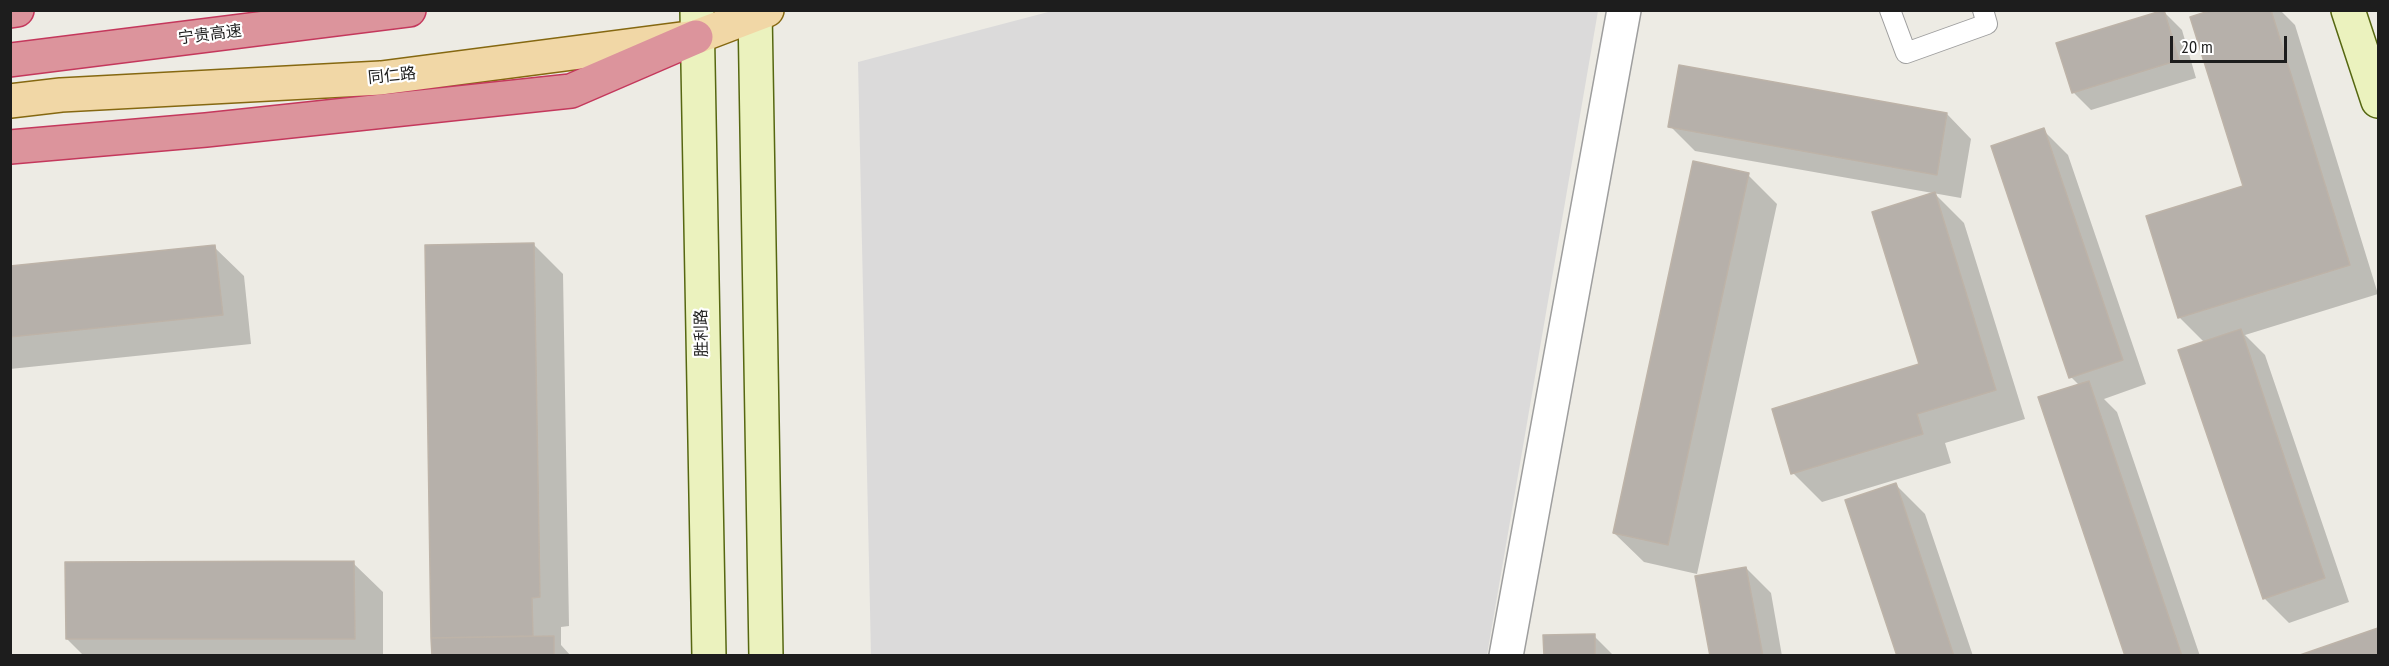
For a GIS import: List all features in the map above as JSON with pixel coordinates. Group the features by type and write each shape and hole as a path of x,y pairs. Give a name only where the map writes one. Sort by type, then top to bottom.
{"highway":[{"path":"10,11 17,10"},
{"name":"宁贵高速","path":"10,60 409,10"},
{"path":"10,147 206,130 571,91 696,24"}],"main road":[{"path":"2348,10 2379,101"},
{"path":"759,12 766,656"},
{"name":"同仁路","path":"10,101 61,95 381,78 759,12"},
{"name":"胜利路","path":"696,24 709,656"}],"street":[{"path":"1506,656 1624,10"}],"lane":[{"path":"1890,10 1906,53 1987,24 1983,10"}],"shaded area":[{"path":"1052,11 1598,11 1487,655 871,655 858,62"}],"building":[{"path":"2164,10 2179,60 2072,93 2056,43"},
{"path":"2212,10 2271,10 2350,265 2178,318 2146,216 2243,186 2190,17"},
{"path":"1679,65 1947,113 1937,175 1668,127"},
{"path":"2044,128 2123,360 2069,378 1991,146"},
{"path":"1693,161 1749,173 1668,545 1613,533"},
{"path":"1935,192 1996,390 1917,414 1923,434 1791,474 1772,409 1919,364 1872,212"},
{"path":"534,243 540,597 532,598 533,636 431,638 425,245"},
{"path":"215,245 223,315 10,337 10,266"},
{"path":"2241,329 2325,578 2263,599 2178,350"},
{"path":"2089,381 2182,656 2125,656 2038,397"},
{"path":"1896,483 1954,656 1897,656 1845,500"},
{"path":"354,561 355,639 66,639 65,562"},
{"path":"1746,567 1763,656 1710,656 1695,576"},
{"path":"2378,628 2378,656 2297,656"},
{"path":"1595,634 1595,656 1544,656 1543,635"},
{"path":"554,636 554,656 432,656 431,638"}]}
